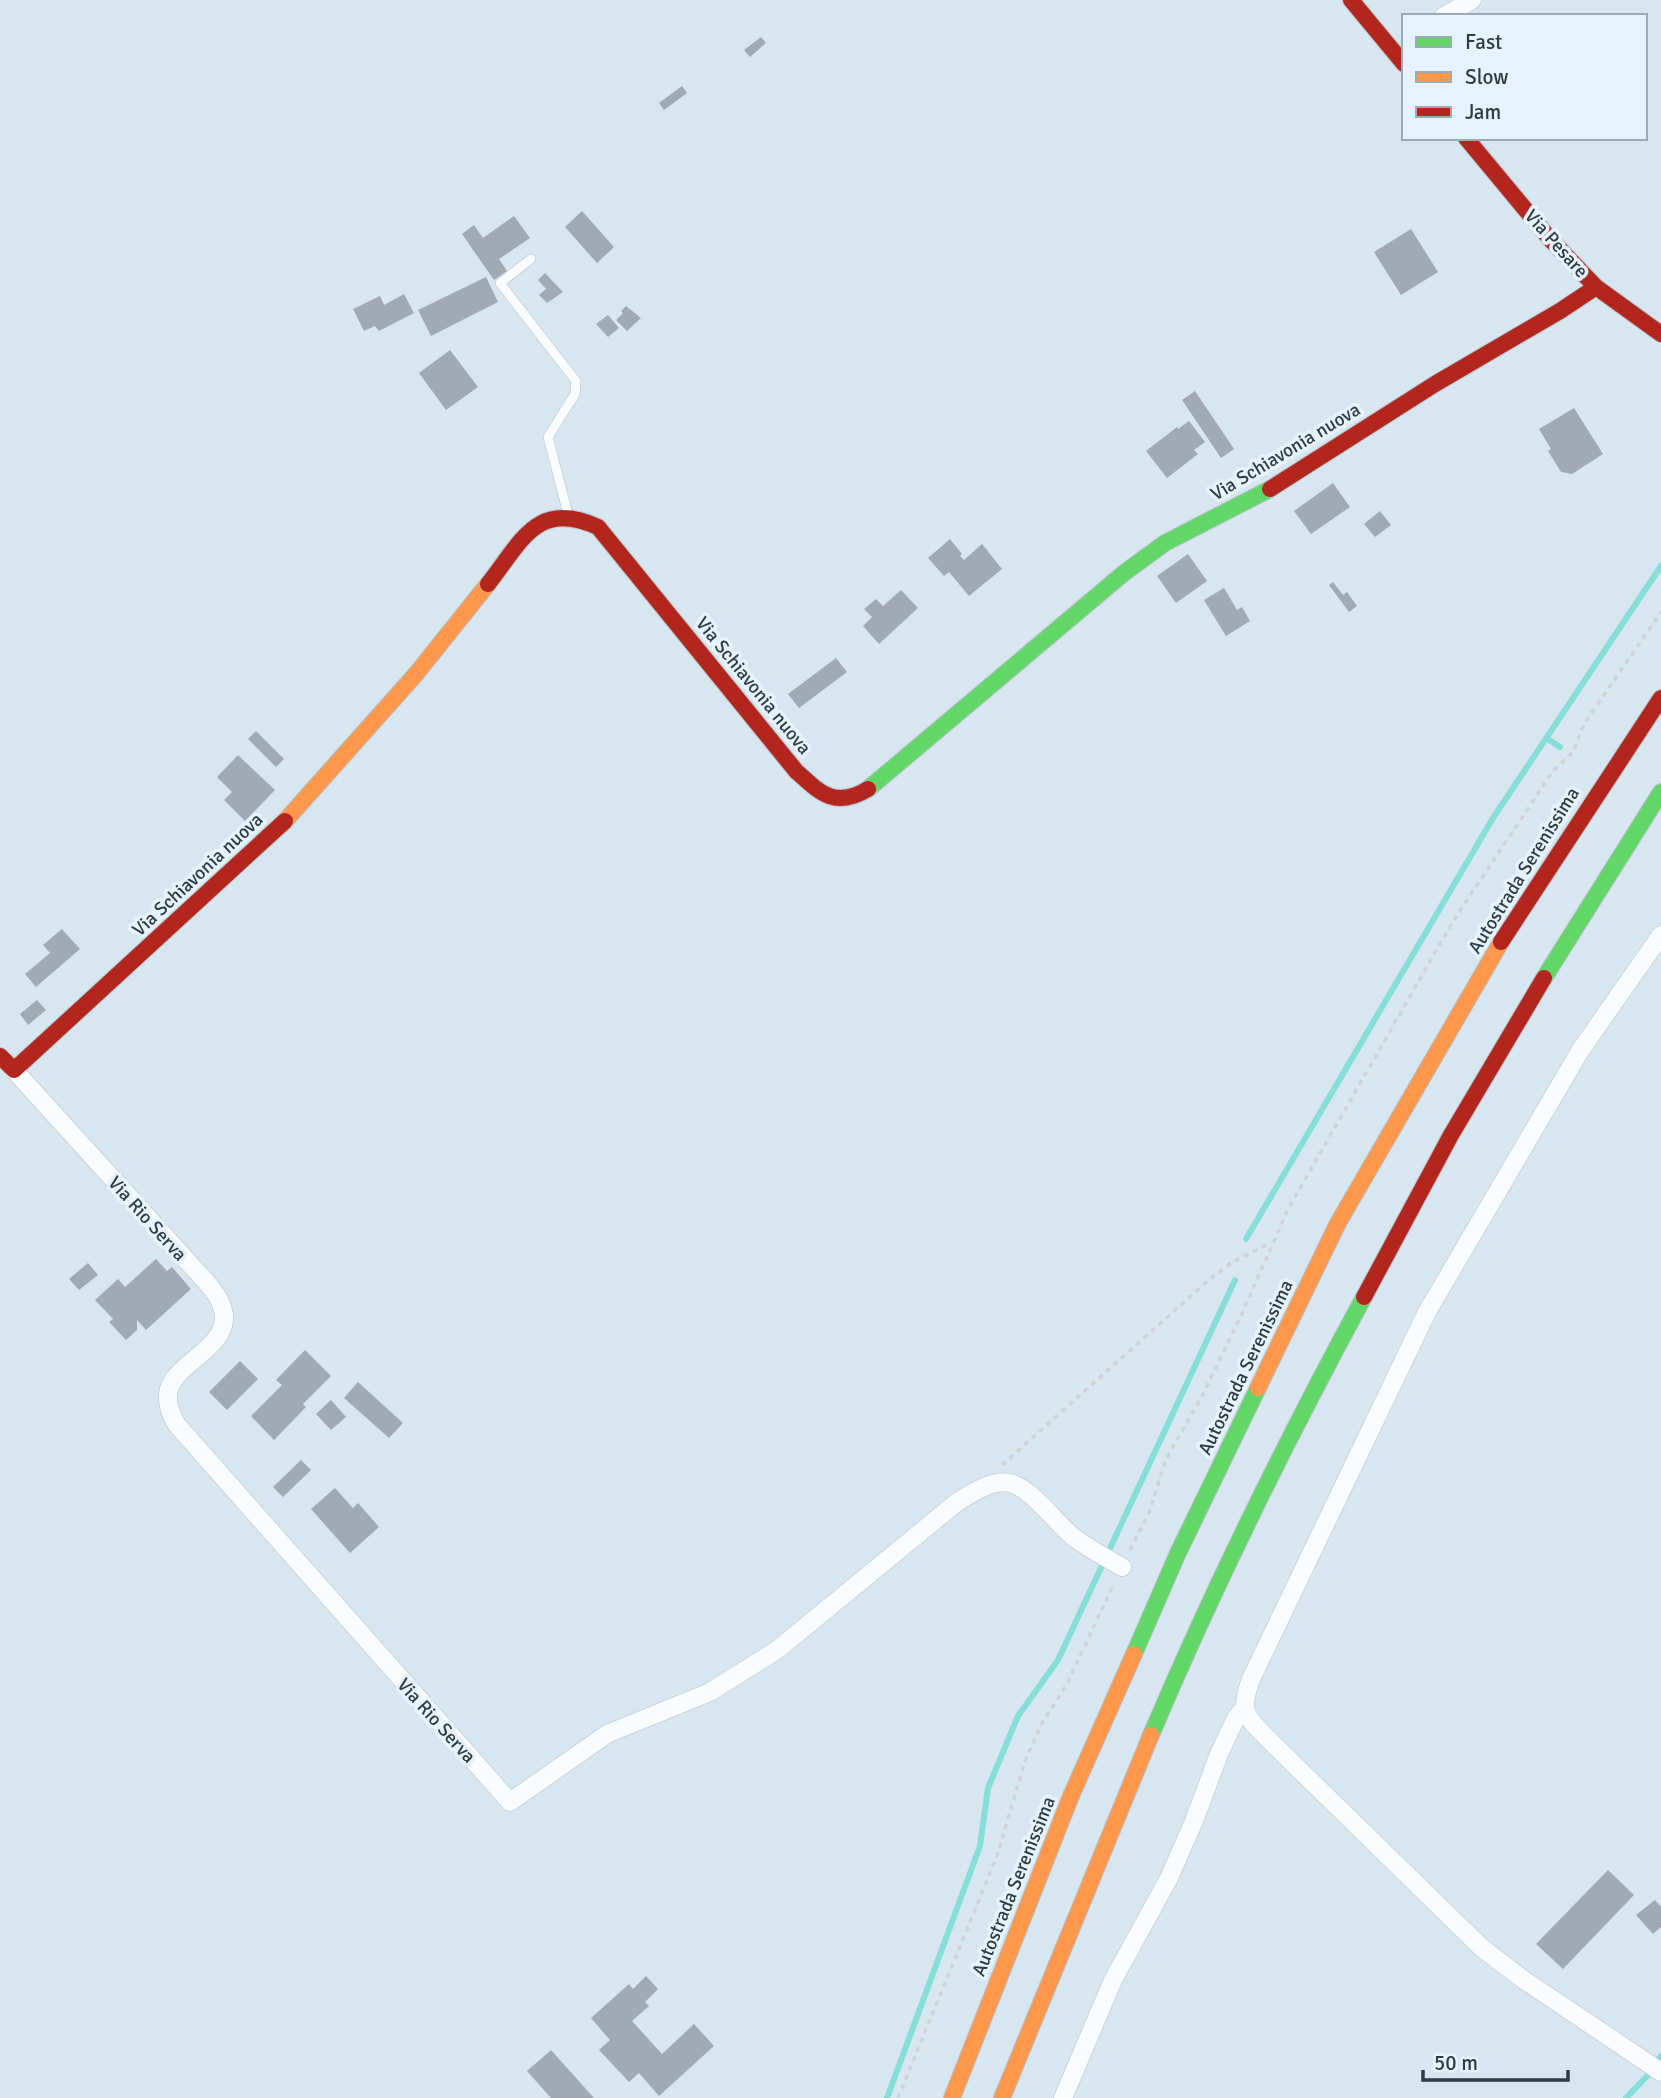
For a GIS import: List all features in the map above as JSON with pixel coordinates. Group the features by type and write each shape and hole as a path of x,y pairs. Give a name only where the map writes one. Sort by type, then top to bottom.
{"main road":[{"path":"1351,0 1396,43"},
{"name":"Via Pesare","path":"1468,140 1550,239 1596,287 1661,334"},
{"name":"Via Schiavonia nuova","path":"14,1070 297,810 416,674 529,532 544,519 558,515 576,516 598,527 796,771 821,793 838,800 860,796 1124,573 1165,543 1260,495 1435,384 1596,287"},
{"name":"Autostrada Serenissima","path":"952,2098 1071,1796 1167,1579 1338,1223 1517,914 1635,734 1658,692"},
{"path":"1002,2098 1102,1848 1197,1627 1289,1436 1451,1135 1519,1018 1661,792"},
{"path":"0,1056 14,1070"}],"street":[{"path":"1448,14 1472,0"},
{"path":"1658,2071 1482,1948 1249,1720 1244,1708 1244,1697 1426,1312 1580,1051 1661,935"},
{"name":"Via Rio Serva","path":"14,1070 209,1285 222,1306 223,1321 216,1341 179,1374 168,1391 168,1408 177,1426 510,1802 607,1734 710,1692 776,1650 956,1503 976,1490 995,1484"},
{"path":"995,1484 1011,1483 1046,1509 1074,1538 1117,1564"},
{"path":"1063,2098 1113,1980 1169,1878 1219,1754 1235,1720 1244,1708"}],"lane":[{"path":"531,259 500,283 576,381 575,394 548,437 568,516"}],"path":[{"path":"898,2098 997,1856 1025,1760 1041,1725 1067,1684 1117,1564 1149,1513 1167,1459 1200,1400 1240,1318 1272,1242 1305,1178 1455,918 1553,771 1573,752 1584,723 1661,612"},
{"path":"995,1484 1002,1464 1211,1278 1231,1263 1272,1242"}],"building":[{"path":"761,37 766,43 750,57 744,50"},
{"path":"682,86 687,93 664,110 659,103"},
{"path":"582,211 614,247 597,263 565,227"},
{"path":"514,216 530,238 499,259 507,271 494,280 462,234 474,225 483,238"},
{"path":"1411,229 1438,272 1401,295 1374,252"},
{"path":"545,273 563,292 547,303 539,295 546,289 538,280"},
{"path":"486,277 498,302 431,336 418,310"},
{"path":"404,294 414,313 379,331 375,326 364,331 353,309 380,296 384,305"},
{"path":"626,306 641,318 627,331 616,320"},
{"path":"608,315 619,328 608,337 596,324"},
{"path":"450,350 478,387 446,410 419,373"},
{"path":"1195,391 1234,449 1221,458 1182,400"},
{"path":"1574,408 1603,454 1572,474 1561,472 1539,429"},
{"path":"1189,421 1205,442 1194,450 1198,454 1167,478 1146,451"},
{"path":"1333,483 1350,507 1311,534 1294,511"},
{"path":"1380,511 1391,525 1375,537 1364,524"},
{"path":"950,539 964,560 982,544 1002,569 969,596 949,572 944,576 928,558"},
{"path":"1188,554 1207,581 1176,603 1157,576"},
{"path":"1333,582 1343,595 1347,592 1357,606 1349,612 1329,585"},
{"path":"1224,588 1237,610 1242,607 1250,621 1226,636 1204,600"},
{"path":"901,590 918,608 879,644 863,626 872,617 864,609 876,599 883,606"},
{"path":"836,658 847,672 799,708 788,694"},
{"path":"256,731 284,759 276,767 248,739"},
{"path":"238,755 275,790 245,821 224,800 232,792 217,777"},
{"path":"62,929 80,949 36,987 25,974 50,953 43,945"},
{"path":"37,1000 46,1010 28,1025 20,1014"},
{"path":"156,1259 167,1271 172,1267 191,1289 146,1330 137,1320 137,1330 126,1340 109,1322 113,1319 95,1300 118,1279 125,1287"},
{"path":"88,1263 98,1275 79,1290 69,1279"},
{"path":"305,1350 331,1376 303,1404 306,1407 274,1440 251,1416 282,1385 276,1380"},
{"path":"240,1361 258,1379 227,1410 209,1392"},
{"path":"358,1382 403,1423 389,1438 344,1398"},
{"path":"331,1400 346,1417 331,1430 316,1414"},
{"path":"301,1460 311,1470 283,1497 273,1487"},
{"path":"335,1488 353,1508 358,1503 379,1527 350,1553 311,1509"},
{"path":"1608,1870 1634,1895 1563,1969 1536,1944"},
{"path":"1655,1900 1661,1907 1661,1927 1653,1934 1636,1915"},
{"path":"646,1976 658,1989 645,2002 649,2006 632,2021 662,2054 694,2024 714,2046 659,2096 639,2073 629,2082 599,2050 610,2040 591,2018 629,1984 633,1989"},
{"path":"551,2050 594,2098 551,2098 527,2071"}],"waterway":[{"path":"1246,1239 1493,818 1661,566"},
{"path":"1546,738 1560,747"},
{"path":"887,2098 980,1846 988,1788 1018,1716 1058,1660 1235,1280"},
{"path":"1626,2098 1661,2056"}],"traffic: fast":[{"path":"868,789 1124,573 1165,543 1270,489"},
{"path":"1544,978 1661,792"},
{"path":"1151,1735 1252,1513 1364,1297"},
{"path":"1134,1654 1178,1553 1258,1388"}],"traffic: slow":[{"path":"285,821 416,674 488,584"},
{"path":"1258,1388 1338,1223 1501,942"},
{"path":"952,2098 1071,1796 1134,1654"},
{"path":"1002,2098 1151,1735"}],"traffic: jam":[{"path":"1351,0 1402,62"},
{"path":"1468,140 1550,239 1596,287 1661,334"},
{"path":"1270,489 1435,384 1596,287"},
{"path":"488,584 522,540 545,521 560,518 598,527 796,771 829,796 846,798 868,789"},
{"path":"1501,942 1661,698"},
{"path":"0,1056 14,1070 285,821"},
{"path":"1364,1297 1451,1135 1544,978"}]}
